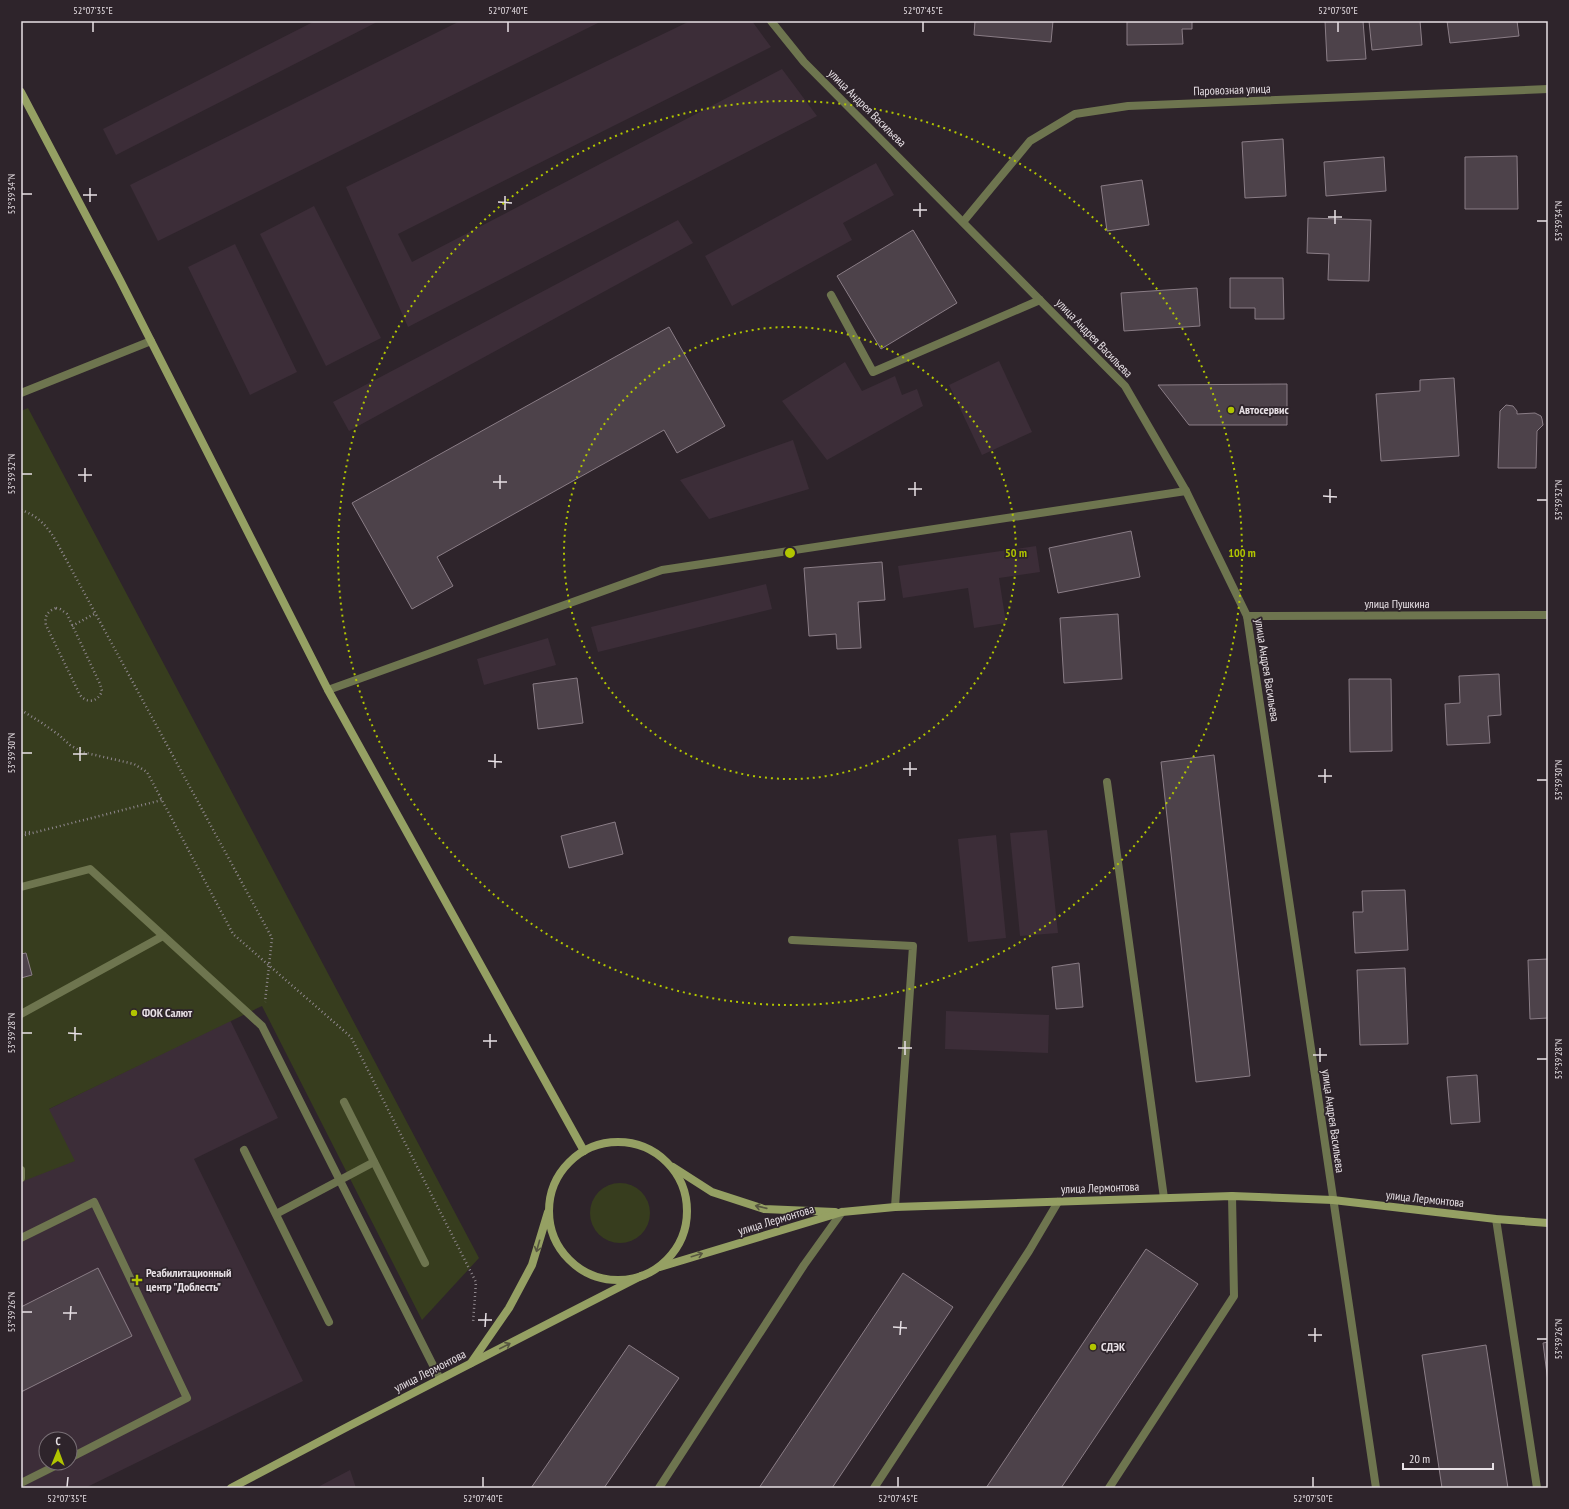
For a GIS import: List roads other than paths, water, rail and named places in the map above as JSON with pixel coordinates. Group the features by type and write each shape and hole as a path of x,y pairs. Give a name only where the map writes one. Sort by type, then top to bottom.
{"main road":[{"path":"21,92 120,280 328,690 584,1151"},
{"path":"471,1363 509,1308 532,1265 549,1209 554,1185 566,1165 584,1151 607,1142 631,1143 654,1151 672,1167 712,1192 764,1208 842,1212"},
{"path":"549,1209 552,1230 561,1251 577,1267 597,1277 619,1280 641,1276 660,1267 675,1250 685,1230 688,1208 683,1186 672,1167"},
{"name":"улица Лермонтова","path":"660,1267 842,1212 894,1207 1232,1196 1332,1200 1496,1219 1548,1223"},
{"name":"улица Лермонтова","path":"231,1488 641,1276"}],"street":[{"name":"улица Андрея Васильева","path":"771,21 804,62 1125,386 1186,491 1247,616 1332,1200 1376,1488"},
{"name":"Паровозная улица","path":"962,222 1030,142 1075,114 1128,106 1548,89"},
{"path":"831,296 873,372 1040,300"},
{"path":"21,393 151,341"},
{"path":"328,690 662,570 1186,491"},
{"name":"улица Пушкина","path":"1247,616 1548,615"},
{"path":"1107,782 1164,1198"},
{"path":"21,887 90,869 262,1026 440,1379"},
{"path":"21,1014 163,936"},
{"path":"792,940 913,946 894,1207"},
{"path":"344,1102 425,1264"},
{"path":"244,1150 329,1322"},
{"path":"276,1214 374,1162"},
{"path":"21,1170 21,1178"},
{"path":"1109,1488 1234,1296 1232,1196"},
{"path":"21,1238 94,1202 187,1398 78,1454"},
{"path":"874,1488 1029,1251 1058,1202"},
{"path":"659,1488 804,1265 842,1212"},
{"path":"1496,1219 1536,1488"},
{"path":"21,1483 45,1471"}],"place":[{"name":"Автосервис","path":"1231,410"},
{"name":"ФОК Салют","path":"134,1013"},
{"name":"Реабилитационный центр \"Доблесть\"","path":"137,1280"},
{"name":"СДЭК","path":"1093,1347"}]}
